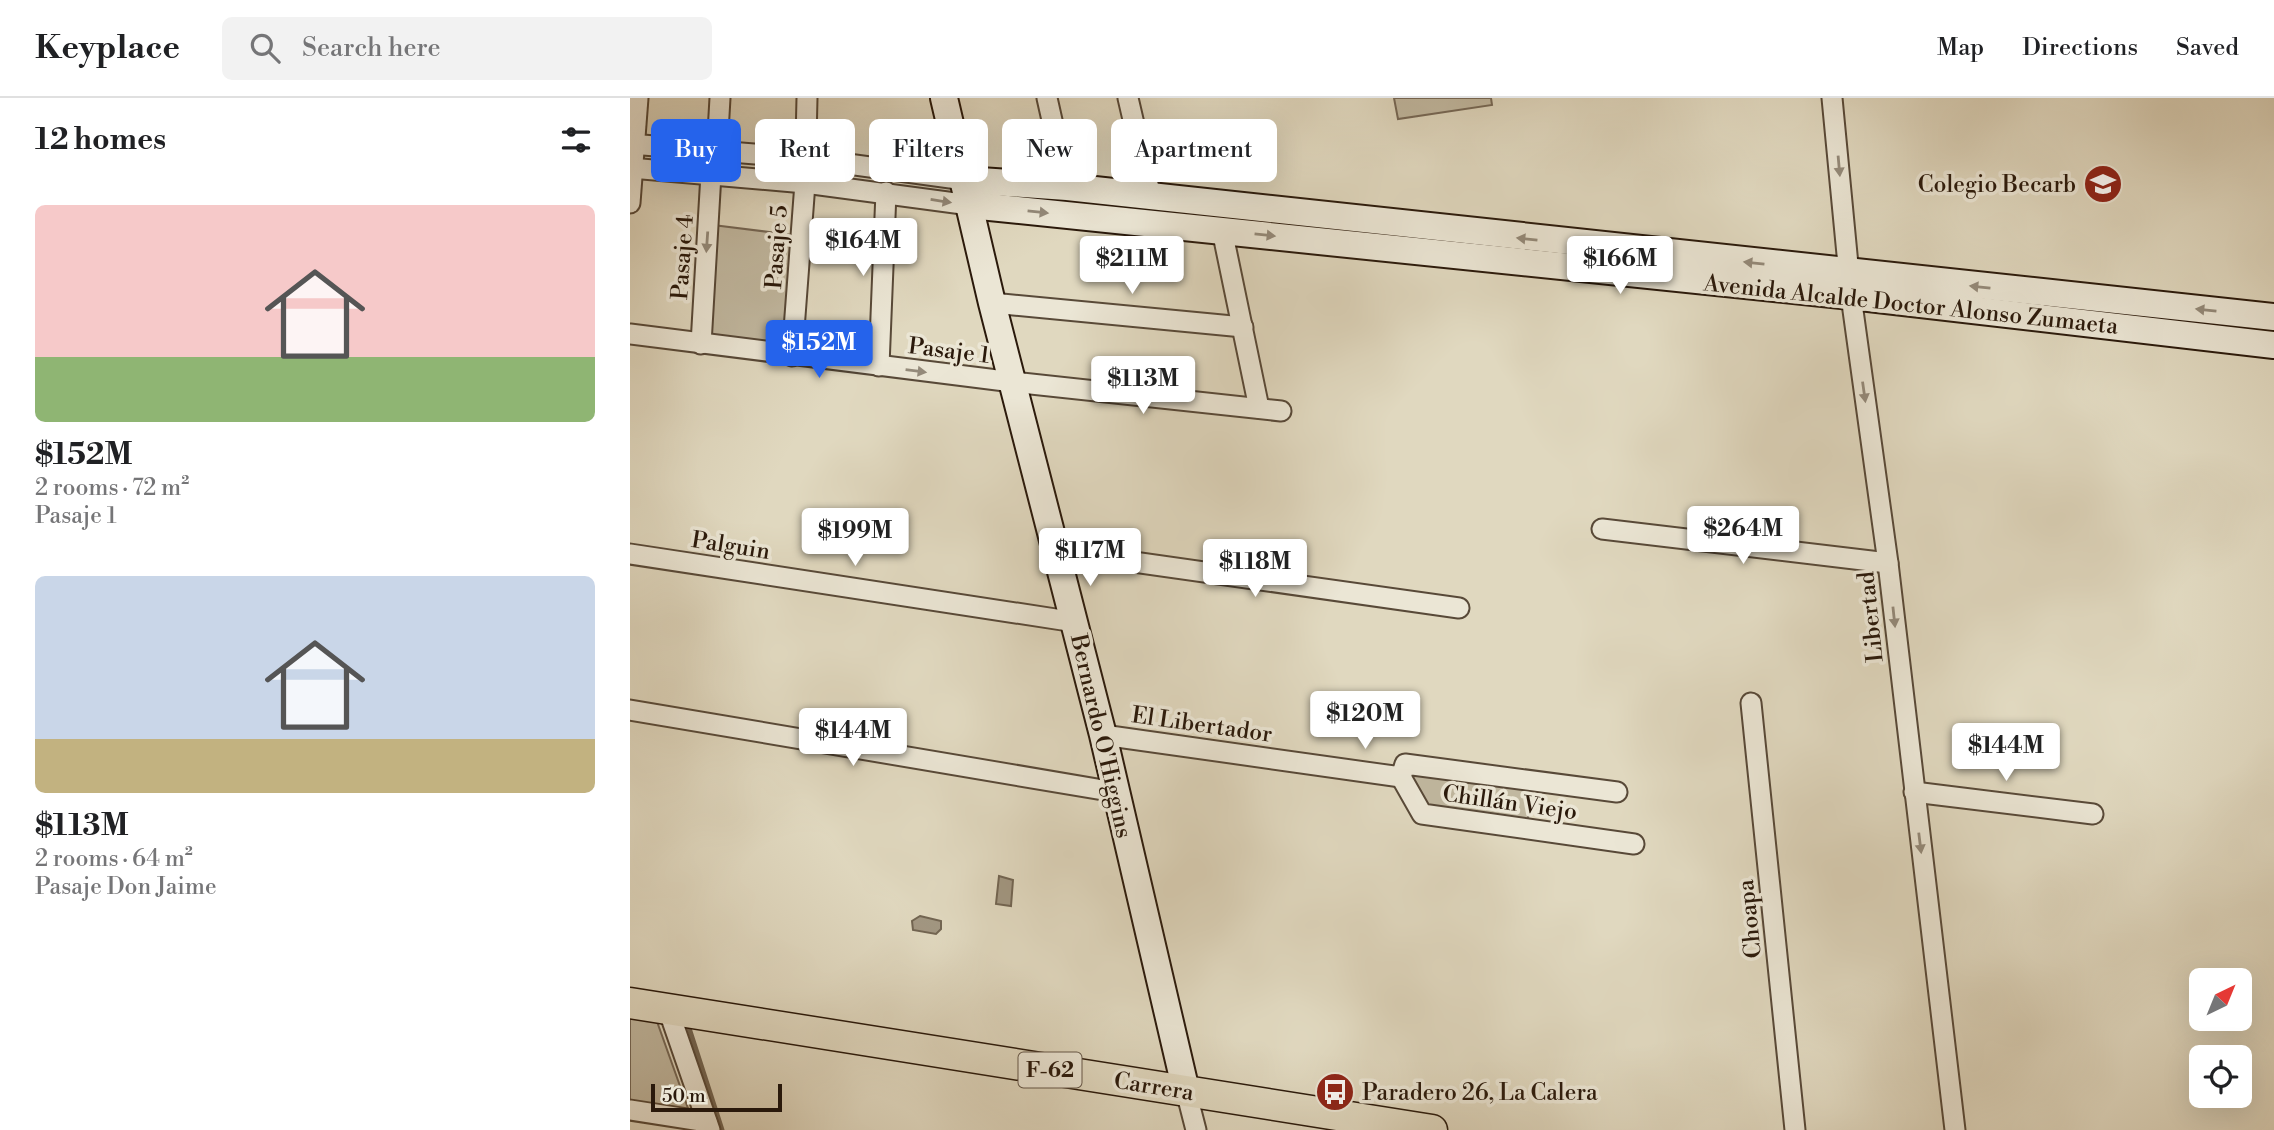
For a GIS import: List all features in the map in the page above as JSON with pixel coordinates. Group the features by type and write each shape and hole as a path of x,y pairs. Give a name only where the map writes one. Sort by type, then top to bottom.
{"main road":[{"name":"F-62","path":"630,1003 668,1009"},
{"name":"Carrera","path":"668,1009 1432,1130"}],"street":[{"path":"630,204 632,144 638,98"},
{"path":"719,119 720,98"},
{"name":"Pasaje 5","path":"806,119 807,98"},
{"name":"Bernardo O'Higgins","path":"944,98 992,303 1103,735 1196,1130"},
{"path":"1047,98 1067,187"},
{"path":"1128,98 1152,197"},
{"name":"Libertad","path":"1832,98 1850,285 1888,563 1955,1130"},
{"name":"Avenida Alcalde Doctor Alonso Zumaeta","path":"632,144 651,145"},
{"name":"Avenida Alcalde Doctor Alonso Zumaeta","path":"632,168 651,169"},
{"name":"Avenida Alcalde Doctor Alonso Zumaeta","path":"855,169 968,193 1222,230 1850,285 2274,317"},
{"name":"Avenida Alcalde Doctor Alonso Zumaeta","path":"741,177 886,192 968,193 1067,187 1850,285 2274,345"},
{"name":"Pasaje 4","path":"701,344 711,182"},
{"name":"Pasaje 5","path":"792,356 805,183"},
{"path":"879,366 886,192"},
{"path":"1222,230 1259,408"},
{"path":"992,303 1243,327"},
{"name":"Pasaje 1","path":"630,334 792,356 1281,411"},
{"path":"1602,529 1888,563"},
{"path":"1056,551 1459,608"},
{"name":"Palguin","path":"630,554 1075,622"},
{"name":"Choapa","path":"1751,703 1795,1130"},
{"path":"630,710 1115,792"},
{"name":"El Libertador","path":"1103,735 1401,777"},
{"path":"1401,777 1405,764 1617,792"},
{"name":"Chillán Viejo","path":"1401,777 1422,814 1634,844"},
{"path":"1914,792 2093,814"},
{"path":"668,1009 709,1126"},
{"path":"630,1110 709,1126"}],"shaded area":[{"path":"1394,98 1491,98 1492,105 1398,119"},
{"path":"713,225 793,235 783,350 704,338"},
{"path":"1410,769 1533,786 1527,824 1426,810 1408,781"},
{"path":"999,876 1013,880 1011,906 996,904"},
{"path":"920,916 941,921 941,929 936,934 913,930 912,921"},
{"path":"630,1012 655,1016 690,1114 630,1105"}],"waterway":[{"path":"688,1025 722,1130"}],"place":[{"name":"Colegio Becarb","path":"2103,184"},
{"name":"Paradero 26, La Calera","path":"1335,1092"}]}
